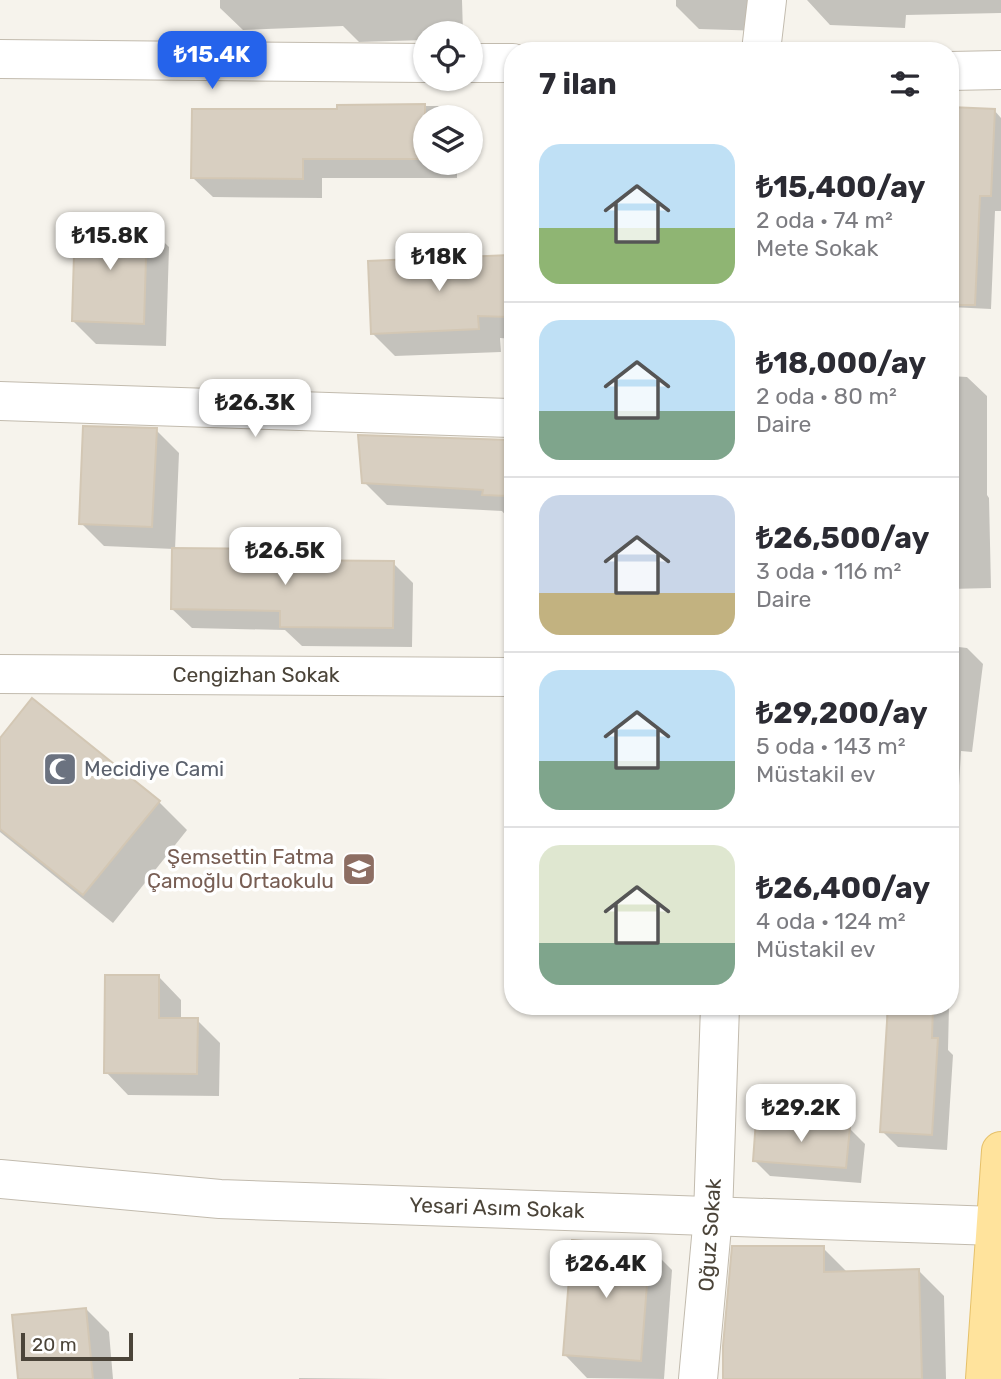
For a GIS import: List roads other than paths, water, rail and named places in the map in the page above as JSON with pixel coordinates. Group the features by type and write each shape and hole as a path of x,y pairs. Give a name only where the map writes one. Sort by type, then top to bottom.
{"main road":[{"path":"985,1379 1001,1151"}],"street":[{"path":"762,42 768,0"},
{"path":"0,60 413,63"},
{"path":"483,63 504,63"},
{"path":"959,71 1001,71"},
{"path":"0,401 504,418"},
{"name":"Cengizhan Sokak","path":"0,674 504,677"},
{"name":"Oğuz Sokak","path":"698,1379 713,1216 720,1015"},
{"name":"Yesari Asım Sokak","path":"0,1179 220,1199 995,1226"}],"place":[{"name":"Mecidiye Cami","path":"60,769"},
{"name":"Şemsettin Fatma Çamoğlu Ortaokulu","path":"359,869"}]}
